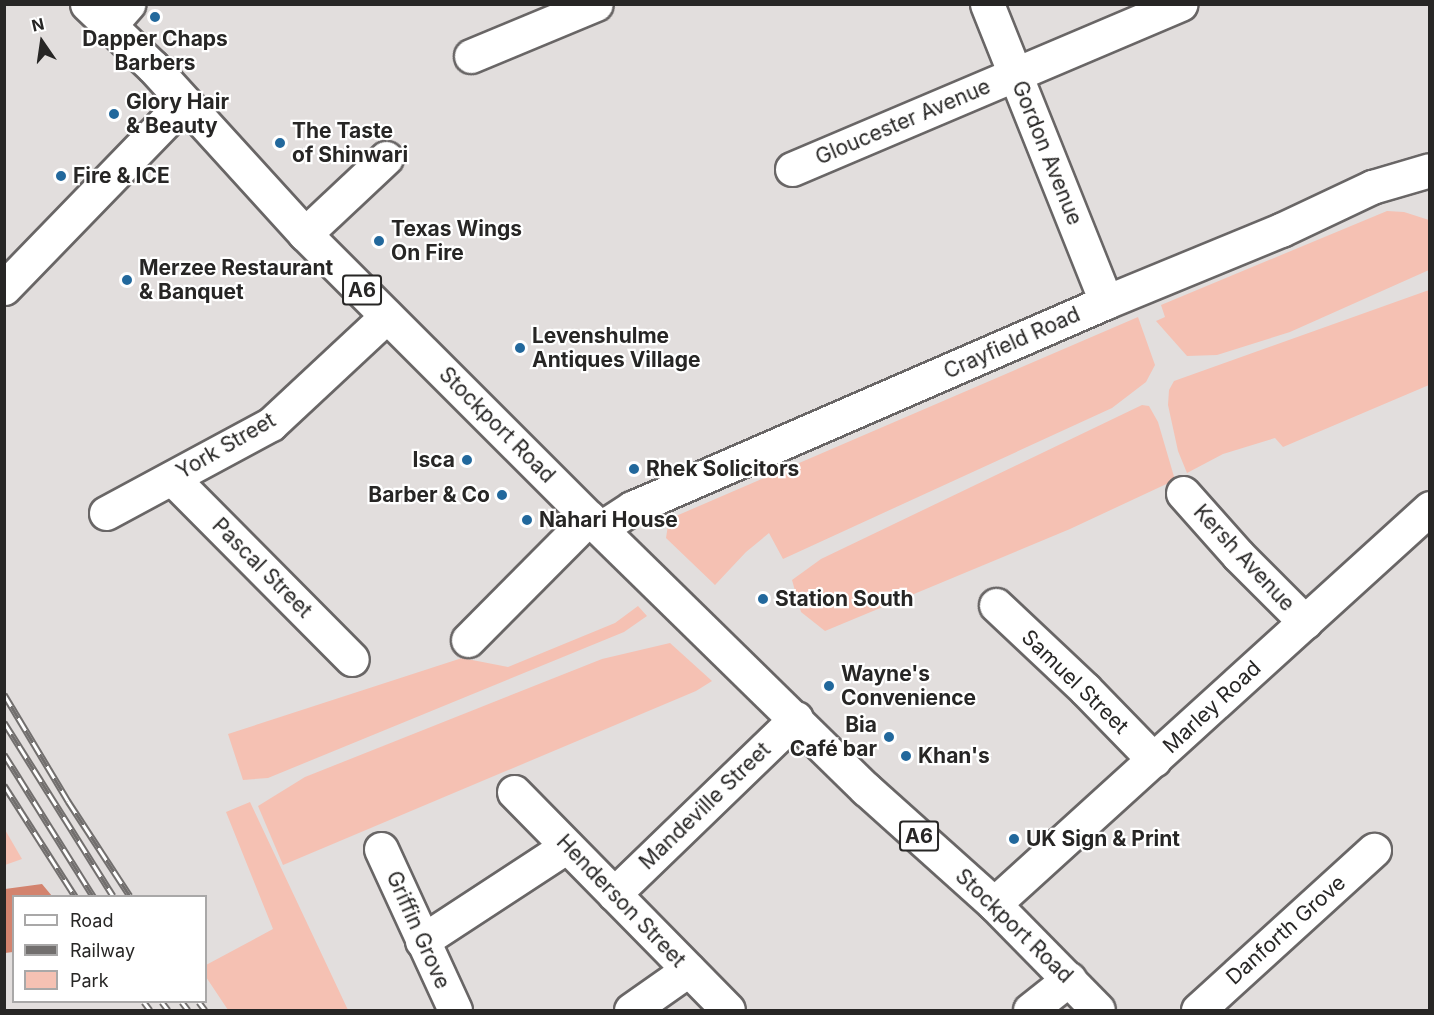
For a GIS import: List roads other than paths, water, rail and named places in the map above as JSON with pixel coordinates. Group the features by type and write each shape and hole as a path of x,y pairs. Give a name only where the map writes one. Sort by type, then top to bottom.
{"main road":[{"path":"471,56 596,4"},
{"name":"Gordon Avenue","path":"987,4 1106,302"},
{"name":"Gloucester Avenue","path":"792,169 1180,4"},
{"name":"Stockport Road","path":"108,11 184,102 305,234 866,789 994,904 1098,1011"},
{"path":"4,288 184,102"},
{"path":"305,234 386,158"},
{"name":"Crayfield Road","path":"468,640 595,523 695,483 1106,302 1281,230 1372,187 1430,170"},
{"name":"York Street","path":"106,513 271,424 387,316"},
{"name":"Pascal Street","path":"172,478 352,659"},
{"name":"Kersh Avenue","path":"1183,493 1238,555 1305,622"},
{"name":"Marley Road","path":"994,904 1430,508"},
{"name":"Samuel Street","path":"996,605 1085,689 1154,760"},
{"name":"Mandeville Street","path":"614,894 796,718"},
{"name":"Henderson Street","path":"514,792 728,1011"},
{"path":"422,941 567,846"},
{"name":"Griffin Grove","path":"381,849 454,1011"},
{"name":"Danforth Grove","path":"1198,1011 1374,850"},
{"path":"631,1011 688,970"},
{"path":"1030,1011 1069,979"}],"railway":[{"path":"4,694 68,801 129,895"},
{"path":"4,722 112,895"},
{"path":"4,754 92,895"},
{"path":"4,785 74,895"},
{"path":"145,1003 150,1010"},
{"path":"163,1003 168,1010"},
{"path":"183,1003 188,1010"},
{"path":"200,1003 205,1010"}],"place":[{"name":"Dapper Chaps Barbers","path":"155,17"},
{"name":"Glory Hair & Beauty","path":"114,114"},
{"name":"The Taste of Shinwari","path":"280,143"},
{"name":"Fire & ICE","path":"61,176"},
{"name":"Texas Wings On Fire","path":"379,241"},
{"name":"Merzee Restaurant & Banquet","path":"127,280"},
{"name":"Levenshulme Antiques Village","path":"520,348"},
{"name":"Isca","path":"467,460"},
{"name":"Rhek Solicitors","path":"634,469"},
{"name":"Barber & Co","path":"502,495"},
{"name":"Nahari House","path":"527,520"},
{"name":"Station South","path":"763,599"},
{"name":"Wayne's Convenience","path":"829,686"},
{"name":"Bia Café bar","path":"889,737"},
{"name":"Khan's","path":"906,756"},
{"name":"UK Sign & Print","path":"1014,839"}]}
